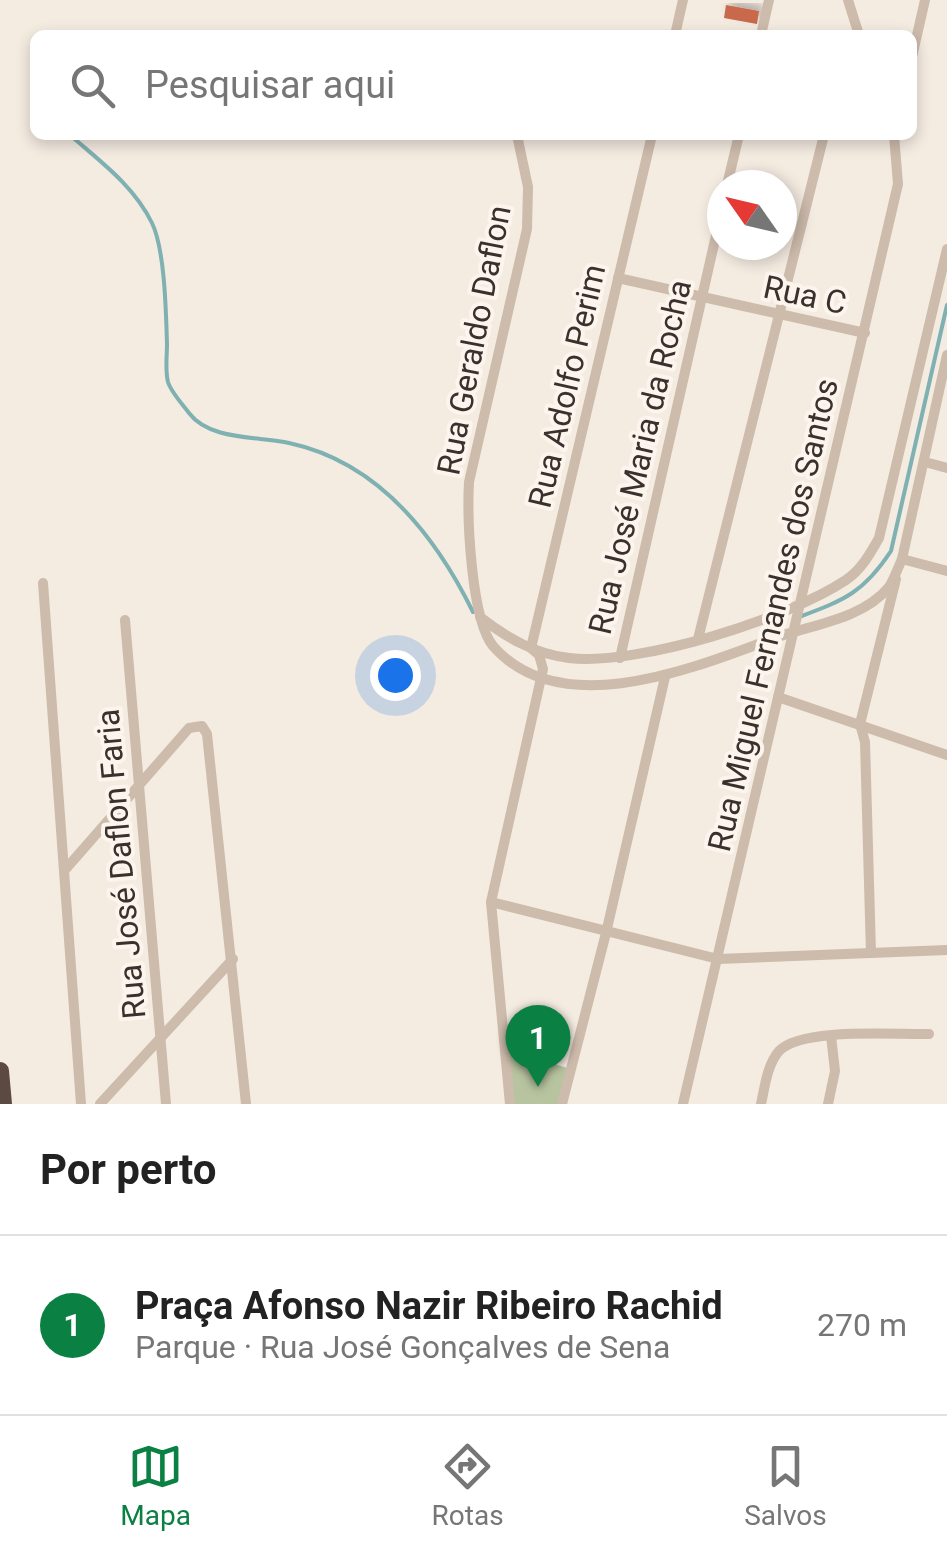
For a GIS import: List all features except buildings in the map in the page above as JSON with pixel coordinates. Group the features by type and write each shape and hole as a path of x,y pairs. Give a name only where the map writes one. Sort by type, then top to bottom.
{"highway":[{"path":"0,1071 2,1104"}],"street":[{"path":"676,30 683,0"},
{"path":"762,30 769,0"},
{"path":"848,0 857,30"},
{"path":"917,36 926,0"},
{"path":"849,30 852,16"},
{"name":"Rua Geraldo Daflon","path":"480,616 468,513 470,482 527,229 528,187 517,140"},
{"name":"Rua Adolfo Perim","path":"531,648 651,140"},
{"path":"730,170 737,140"},
{"path":"698,639 823,140"},
{"name":"Rua Miguel Fernandes dos Santos","path":"683,1104 898,184 894,140"},
{"path":"480,616 510,639 531,648 567,658 620,658 664,650 798,605 846,580 860,568 879,538 947,249"},
{"name":"Rua José Maria da Rocha","path":"620,658 711,260"},
{"name":"Rua C","path":"618,278 865,333"},
{"path":"871,953 865,742 860,724 925,462 947,355"},
{"path":"925,462 947,468"},
{"path":"480,616 496,649 541,679 578,684 665,677 839,618 890,586 902,559"},
{"path":"902,559 947,571"},
{"path":"42,584 82,1104"},
{"name":"Rua José Daflon Faria","path":"126,620 166,1104"},
{"path":"510,1104 491,902 541,679 542,661 531,648"},
{"path":"562,1104 665,677"},
{"path":"778,698 947,754"},
{"path":"64,871 189,728 198,724 207,734 246,1104"},
{"path":"491,902 718,959 947,950"},
{"path":"100,1104 232,959"},
{"path":"761,1104 772,1061 784,1047 832,1036 929,1034"},
{"path":"828,1104 834,1071 832,1036"}],"green space":[{"path":"505,1050 571,1069 562,1104 510,1104"}],"waterway":[{"path":"76,140 126,186 152,223 164,282 167,378 189,413 209,429 222,433 289,443 321,453 376,485 422,530 473,612"},
{"path":"799,617 852,593 872,576 891,551 947,305"}],"place":[{"name":"Praça Afonso Nazir Ribeiro Rachid","path":"538,1087"}]}
